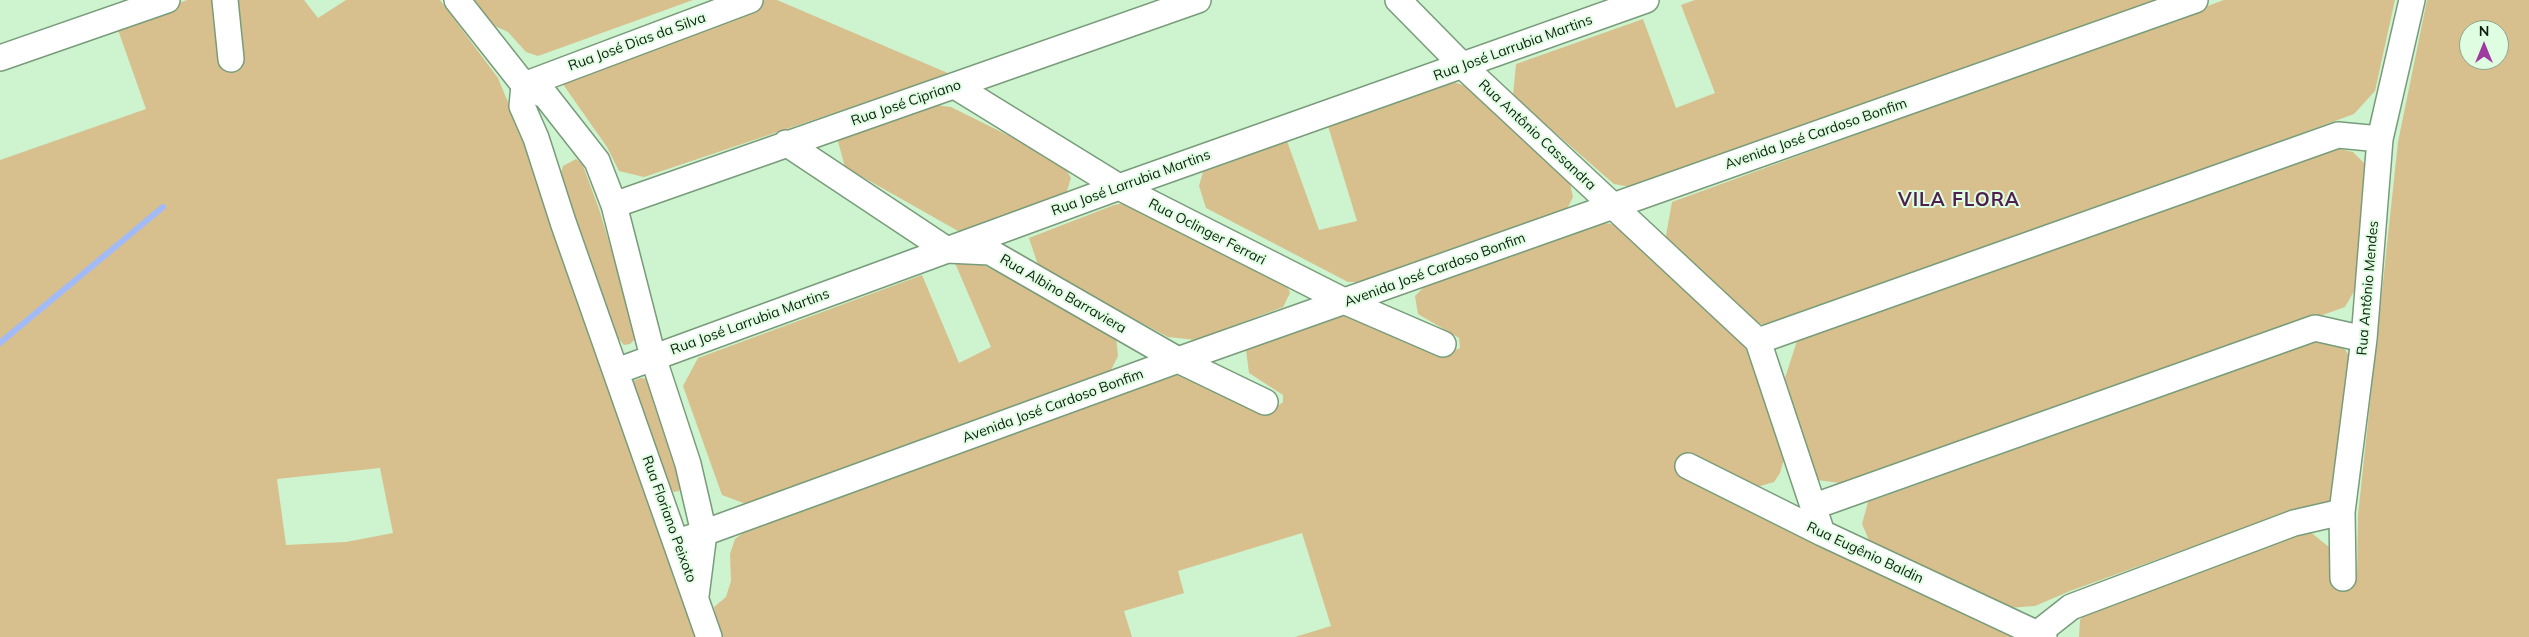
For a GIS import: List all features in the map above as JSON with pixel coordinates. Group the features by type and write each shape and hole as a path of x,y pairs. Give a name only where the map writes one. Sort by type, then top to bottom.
{"street":[{"path":"0,58 167,0"},
{"path":"225,0 232,59"},
{"name":"Rua Floriano Peixoto","path":"457,0 524,85 546,96 597,161 614,205 653,357 688,464 704,533 696,596"},
{"name":"Rua José Dias da Silva","path":"524,85 750,0"},
{"name":"Rua José Cipriano","path":"614,205 786,143 955,86 1198,0"},
{"name":"Rua Antônio Cassandra","path":"1398,0 1463,66 1758,341"},
{"name":"Rua José Larrubia Martins","path":"617,372 653,357 1119,187 1463,66 1594,9 1646,0"},
{"name":"Avenida José Cardoso Bonfim","path":"676,543 1178,360 2195,0"},
{"name":"Rua Antônio Mendes","path":"2343,578 2342,512 2364,339 2380,140 2412,0"},
{"name":"Rua Floriano Peixoto","path":"524,85 522,106 536,138 563,222 696,596"},
{"name":"Rua Oclinger Ferrari","path":"955,86 1119,187 1346,302 1443,344"},
{"path":"1822,532 1815,506 1758,341 2338,135 2380,140"},
{"path":"786,143 948,250"},
{"name":"Rua Albino Barraviera","path":"948,250 990,252 1178,360 1265,402"},
{"path":"1815,506 2315,328 2364,339"},
{"name":"Rua Eugênio Baldin","path":"1688,466 1822,532 2041,635"},
{"path":"2041,635 2071,606 2294,523 2342,512"},
{"path":"696,596 709,637"}],"shaded area":[{"path":"187,0 211,0 214,3 233,0 304,0 318,18 346,0 440,0 498,78 524,141 555,224 644,492 698,637 0,637 0,160 146,109 117,27","holes":["380,468 393,533 346,542 286,545 277,479"]},
{"path":"473,0 693,0 538,56 526,52 508,32 493,25"},
{"path":"739,0 777,0 950,74 644,177 619,171 607,147 560,80"},
{"path":"1695,0 2162,0 1636,188 1614,184 1513,96 1516,64 1643,19 1676,108 1715,93 1681,5"},
{"path":"2224,0 2395,0 2375,91 2354,114 1775,326 1754,323 1665,241 1672,202"},
{"path":"2427,0 2529,0 2529,637 2079,637 2080,620 2089,608 2309,531 2329,547 2332,584 2335,588 2349,585 2357,575 2358,515 2398,142"},
{"path":"1450,81 1472,88 1570,183 1573,197 1566,211 1374,282 1348,282 1206,208 1199,186 1203,172 1287,141 1319,230 1357,221 1328,126"},
{"path":"928,104 951,107 1062,162 1071,178 1066,194 977,230 958,231 845,167 837,138"},
{"path":"2335,148 2353,152 2366,165 2360,281 2345,307 1848,484 1817,480 1785,378 1797,341"},
{"path":"576,159 582,163 599,209 636,332 634,340 630,344 624,345 617,337 575,221 561,173 563,166"},
{"path":"1129,202 1285,280 1290,293 1283,307 1196,340 1168,337 1039,268 1029,238 1114,205"},
{"path":"1604,223 1619,225 1745,347 1786,452 1780,473 1774,482 1757,487 2015,637 1295,637 1331,626 1302,533 1178,571 1184,593 1124,611 1132,637 720,637 714,607 726,597 731,581 730,554 735,539 747,530 1173,374 1193,375 1271,411 1283,402 1283,395 1249,373 1246,350 1338,314 1360,314 1450,352 1460,348 1459,338 1418,314 1415,296 1427,284"},
{"path":"955,263 980,263 1116,336 1118,356 1110,372 746,504 722,495 683,386 698,358 922,275 959,363 991,347"},
{"path":"2318,341 2340,343 2349,355 2334,499 2328,504 2294,510 2070,591 2035,606 2008,608 1872,547 1862,524 1868,502"},
{"path":"641,378 647,379 652,384 684,485 679,491 674,492 667,485 630,387 633,381"}],"waterway":[{"path":"0,343 163,207"}],"district":[{"name":"VILA FLORA","path":"1959,200"}]}
